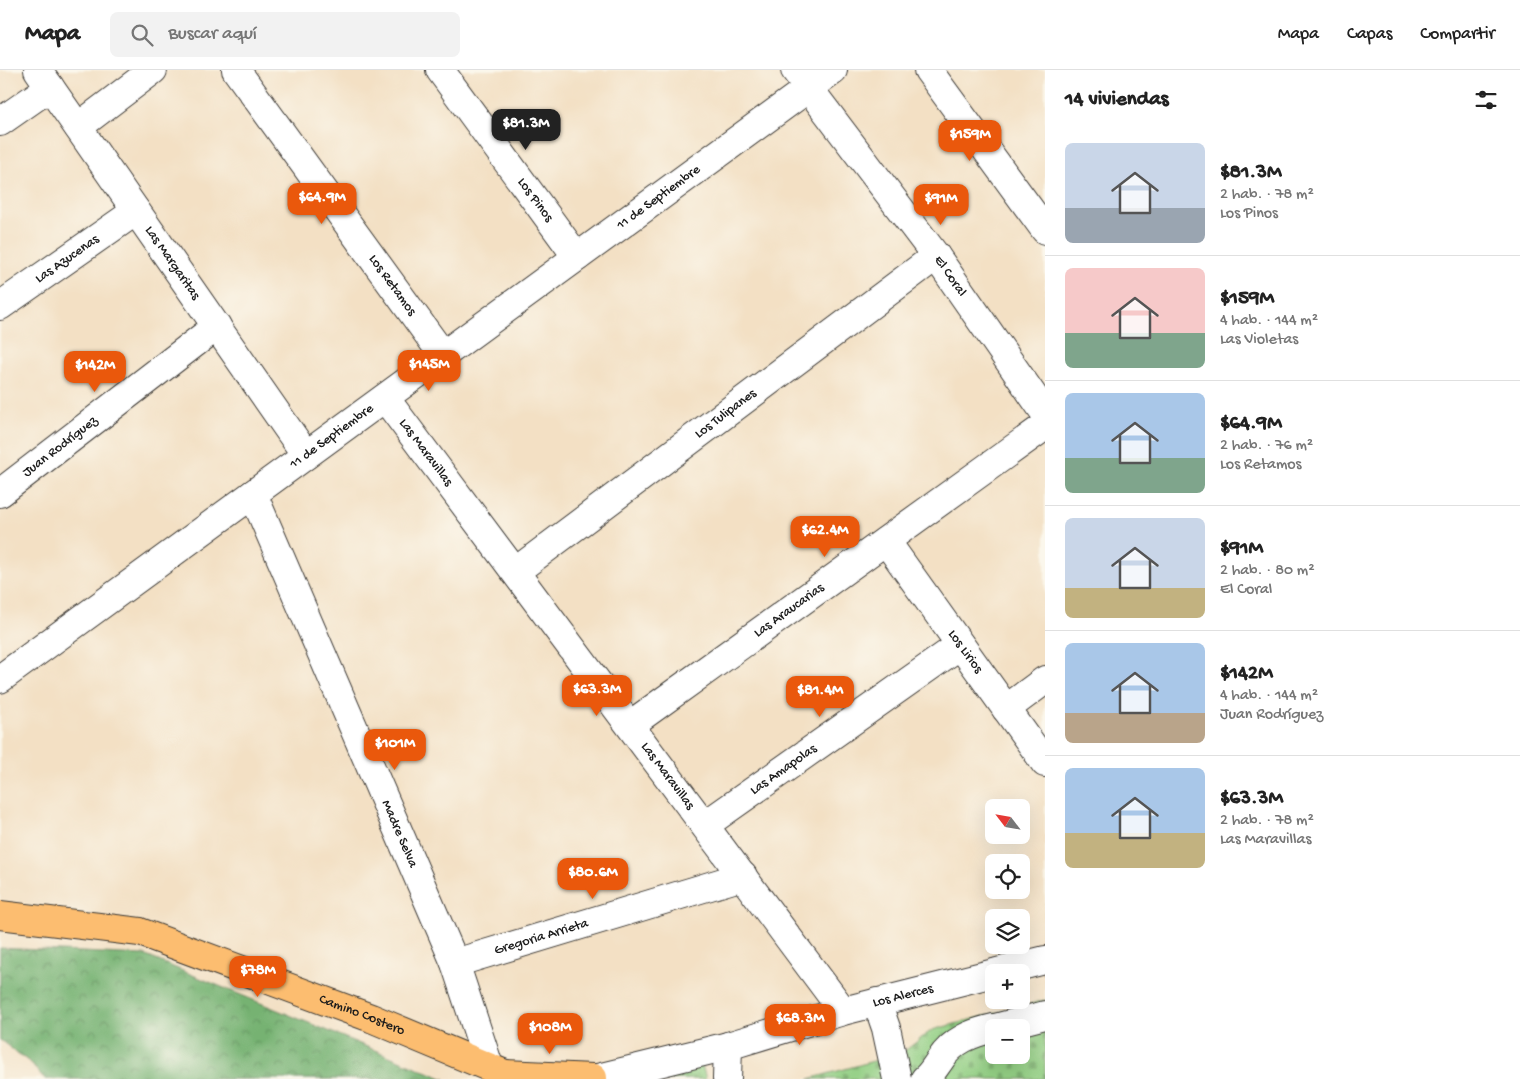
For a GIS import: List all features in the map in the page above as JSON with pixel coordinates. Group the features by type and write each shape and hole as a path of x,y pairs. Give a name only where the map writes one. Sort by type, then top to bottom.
{"main road":[{"name":"Camino Costero","path":"0,915 140,932 371,1018 504,1073 593,1079"}],"street":[{"path":"78,128 153,70"},
{"name":"Los Retamos","path":"236,70 443,355"},
{"name":"Los Pinos","path":"440,70 577,257"},
{"name":"11 de Septiembre","path":"0,679 577,257 802,79 833,70"},
{"path":"928,70 1045,230"},
{"path":"0,122 44,78"},
{"name":"Las Margaritas","path":"44,78 306,455"},
{"name":"El Coral","path":"802,79 936,256 1045,413"},
{"name":"Las Azucenas","path":"0,306 136,211"},
{"name":"Los Tulipanes","path":"516,572 936,256"},
{"name":"Juan Rodríguez","path":"0,493 217,326"},
{"name":"Las Maravillas","path":"385,398 844,1011"},
{"name":"Las Araucarias","path":"630,725 1045,426"},
{"name":"Madre Selva","path":"253,494 504,1073"},
{"name":"Los Lirios","path":"886,541 1045,763"},
{"name":"Las Amapolas","path":"705,825 960,645"},
{"path":"1006,709 1045,680"},
{"name":"Gregoria Arrieta","path":"455,963 743,876"},
{"name":"Los Alerces","path":"1030,964 1045,960"},
{"name":"Los Alerces","path":"593,1079 728,1046 844,1011 985,975"},
{"path":"878,1002 897,1079"},
{"path":"1029,1019 1045,1015"},
{"path":"925,1079 933,1072 947,1051 956,1042 975,1032 985,1030"},
{"path":"727,1079 728,1046"}],"green space":[{"path":"0,948 144,955 445,1079 45,1079 28,1061 0,1040"},
{"path":"1045,1000 1045,1079 809,1079 902,1053 932,1030 1011,1009 1030,1009 1030,1004"},
{"path":"702,1065 706,1079 648,1079"}]}
